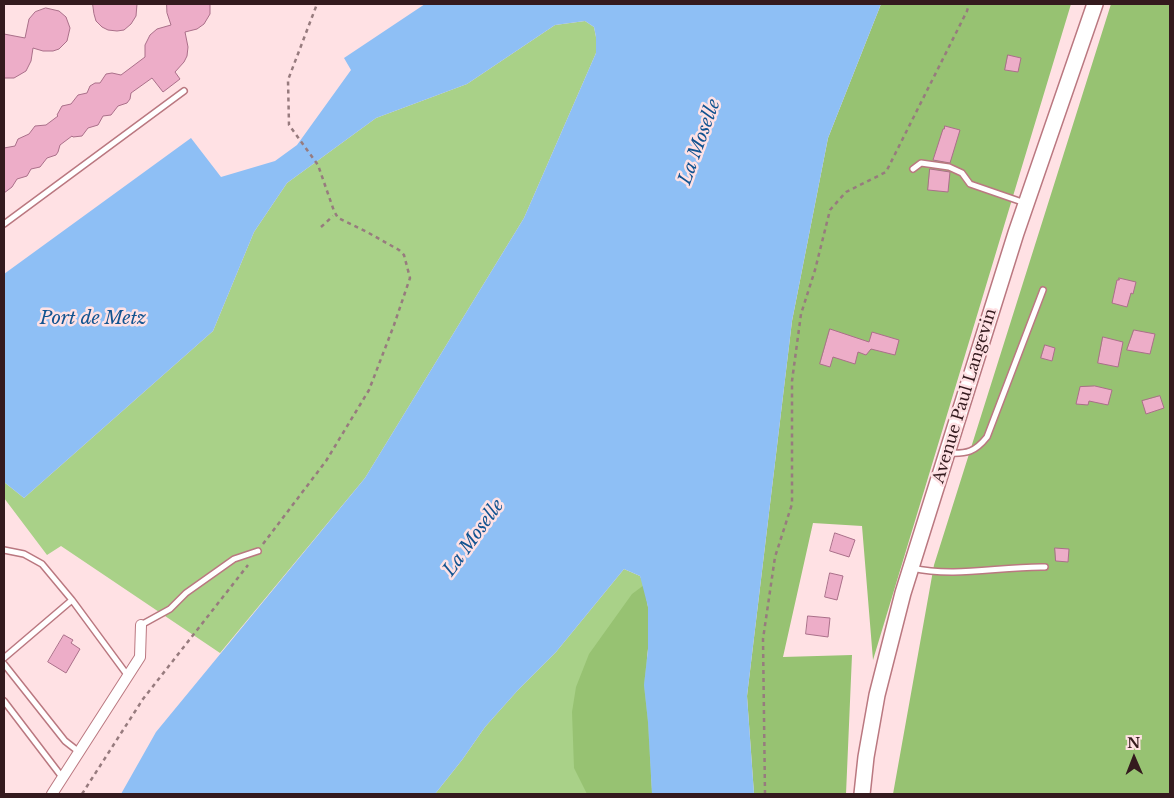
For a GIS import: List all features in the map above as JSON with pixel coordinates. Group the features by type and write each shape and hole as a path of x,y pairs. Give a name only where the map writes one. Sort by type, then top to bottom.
{"main road":[{"name":"Avenue Paul Langevin","path":"862,794 876,695 911,568 1026,203 1095,4"}],"street":[{"path":"52,794 140,657 141,625"}],"lane":[{"path":"4,224 184,91"},
{"path":"913,169 921,163 949,166 962,173 970,184 1026,203"},
{"path":"947,453 963,454 978,447 987,437 1043,290"},
{"path":"4,550 24,554 42,564 72,600 128,676"},
{"path":"141,625 170,609 186,593 234,559 258,551"},
{"path":"911,568 944,573 1022,566 1045,567"},
{"path":"4,658 72,600"},
{"path":"4,664 66,741 79,752"},
{"path":"4,701 63,778"}],"path":[{"path":"82,794 143,699 326,461 369,390 410,278 404,255 399,250 338,218 318,165 289,125 288,80 317,4"},
{"path":"765,794 764,639 775,557 792,504 792,381 801,314 815,270 830,210 846,192 886,172 969,4"},
{"path":"321,227 333,216"}],"green space":[{"path":"881,4 1071,4 873,660 862,526 813,523 783,657 852,655 846,794 754,794 747,696 792,321 828,138"},
{"path":"1111,4 1170,4 1170,794 893,794 934,565"},
{"path":"585,21 594,27 596,53 524,218 365,478 220,653 61,546 47,555 4,498 4,482 24,498 213,331 254,232 287,183 376,118 467,84 555,25"},
{"path":"624,569 640,576 644,585 652,794 435,794 485,727 556,652"},
{"path":"644,585 648,607 648,649 644,685 652,794 587,794 574,768 572,712 576,687 589,654 632,594"}],"water":[{"path":"425,4 881,4 828,138 792,321 747,696 754,794 652,794 644,685 648,649 648,607 640,576 624,569 556,652 485,727 435,794 121,794 156,732 365,478 524,218 596,53 594,27 585,21 555,25 467,84 376,118 287,183 254,232 213,331 24,498 4,482 4,274 191,138 221,177 275,161 297,145 351,70 344,58"}],"building":[{"path":"93,4 137,4 136,16 124,30 108,30 96,21"},
{"path":"167,4 210,4 210,14 204,24 197,29 185,32 188,47 187,56 175,72 180,79 163,92 152,78 131,93 127,103 118,106 111,115 103,116 98,125 88,128 82,136 72,136 60,145 56,155 47,158 40,167 31,169 27,176 17,179 12,187 4,193 4,148 15,146 18,139 29,134 35,126 46,125 58,116 62,106 71,104 78,95 87,93 90,86 100,83 106,74 121,75 145,57 145,45 150,35 157,29 171,25 167,13"},
{"path":"46,8 59,11 66,17 70,28 67,41 59,49 53,51 33,48 31,61 26,71 14,78 4,78 4,34 25,38 29,19 35,12"},
{"path":"1008,55 1021,58 1018,72 1005,70"},
{"path":"945,126 960,130 950,163 933,160"},
{"path":"930,169 950,172 948,192 928,190"},
{"path":"1119,278 1136,282 1127,307 1112,303"},
{"path":"830,329 869,342 872,332 899,340 895,355 871,349 866,355 858,352 855,364 833,357 830,367 820,364"},
{"path":"1134,330 1155,334 1150,354 1127,350"},
{"path":"1103,337 1123,342 1118,367 1098,363"},
{"path":"1045,345 1055,348 1052,361 1041,358"},
{"path":"1095,386 1112,390 1108,405 1089,401 1088,405 1076,404 1080,387"},
{"path":"1160,396 1164,408 1146,414 1142,401"},
{"path":"835,533 855,540 849,557 830,551"},
{"path":"1055,548 1069,549 1068,562 1056,561"},
{"path":"830,573 843,576 837,600 825,597"},
{"path":"808,616 830,618 828,637 806,634"},
{"path":"64,635 73,640 71,643 80,649 66,673 48,662"}],"water label":[{"name":"La Moselle","path":"700,142"},
{"name":"Port de Metz","path":"93,319"},
{"name":"La Moselle","path":"474,538"}]}
